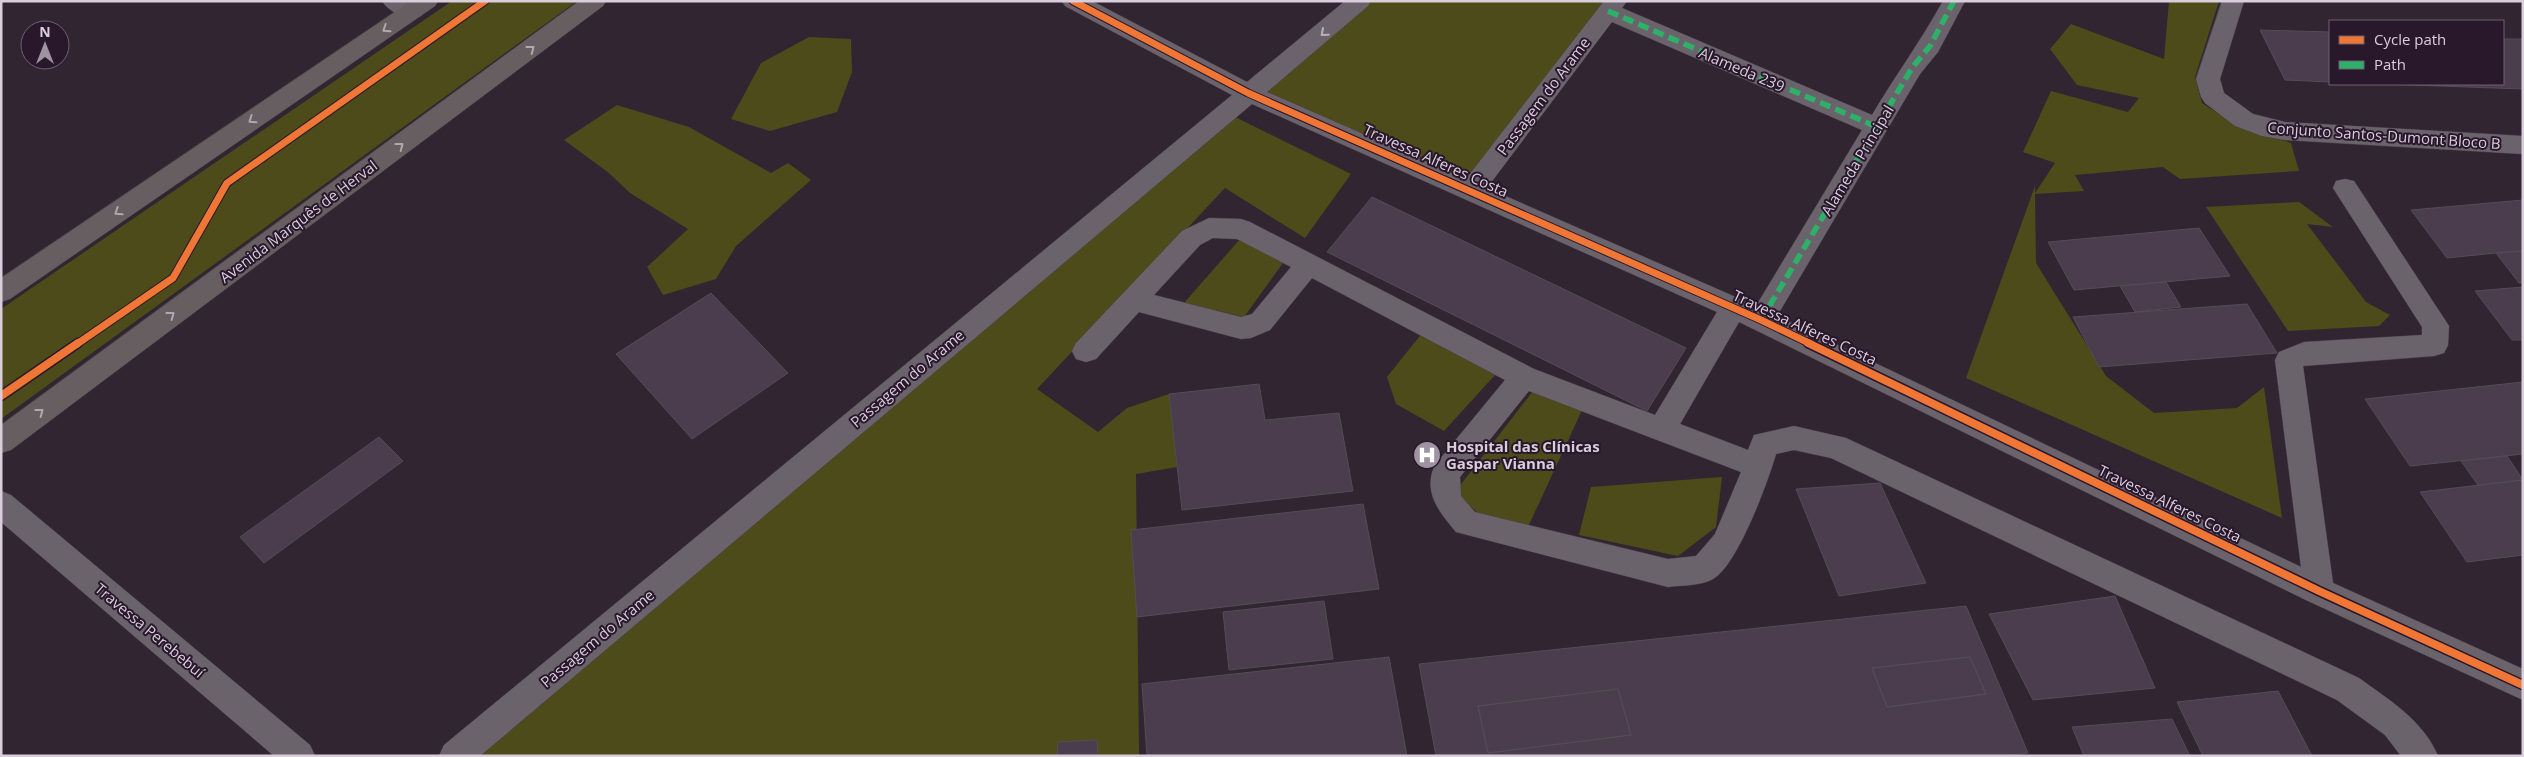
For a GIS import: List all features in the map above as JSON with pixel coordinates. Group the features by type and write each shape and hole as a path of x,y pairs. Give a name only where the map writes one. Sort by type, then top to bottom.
{"main road":[{"name":"Avenida Marquês de Herval","path":"1,441 595,1"},
{"path":"1,292 411,4"}],"street":[{"name":"Travessa Alferes Costa","path":"1073,1 1248,93 1760,320 2319,591 2523,685"},
{"name":"Passagem do Arame","path":"455,756 1248,93 1283,68 1360,1"},
{"name":"Alameda Principal","path":"1760,320 1876,126 1912,68 1930,46 1954,1"},
{"name":"Conjunto Santos-Dumont Bloco B","path":"2233,1 2208,79 2213,97 2244,120 2262,127 2285,131 2523,145"},
{"name":"Passagem do Arame","path":"1471,191 1612,6"},
{"name":"Alameda 239","path":"1612,6 1876,126"},
{"path":"2319,591 2289,360 2304,353 2434,345 2436,326 2345,188"},
{"path":"1086,351 1191,238 1209,228 1241,229 1524,377 1758,466"},
{"path":"1134,300 1241,328 1252,327 1261,322 1309,264"},
{"path":"1662,429 1733,308"},
{"path":"1524,377 1444,474 1447,500 1466,523 1668,573 1704,569 1726,543 1758,466 1764,444 1794,438 1836,448 2348,689 2396,724 2422,756"},
{"name":"Travessa Perebebuí","path":"1,504 299,756"}],"shaded area":[{"path":"452,1 577,1 1,419 1,309"},
{"path":"1360,1 1616,1 1471,191 1248,93"},
{"path":"2169,1 2219,1 2195,77 2202,103 2236,125 2291,143 2299,171 2180,179 2163,167 2075,175 2084,191 2035,194 2036,263 2106,376 2154,413 2237,408 2264,387 2282,518 1966,378 2035,186 2035,193 2055,163 2023,152 2051,91 2128,112 2139,98 2077,85 2050,49 2071,24 2164,59"},
{"path":"809,37 851,39 852,72 837,112 770,131 731,119 761,63"},
{"path":"617,105 689,127 771,173 788,163 811,180 736,246 716,279 663,295 647,267 688,229 630,193 609,173 564,140"},
{"path":"1231,115 1351,174 1305,238 1225,188 1037,389 1098,432 1127,408 1169,394 1177,467 1136,474 1139,756 470,756"},
{"path":"2299,202 2333,227 2307,224 2366,302 2390,315 2379,326 2288,331 2206,207"},
{"path":"1241,238 1283,263 1244,317 1184,303"},
{"path":"1423,332 1495,375 1444,431 1396,404 1387,377"},
{"path":"1533,391 1582,410 1528,527 1481,516 1455,492"},
{"path":"1722,477 1716,527 1678,556 1579,535 1591,487"}],"building":[{"path":"2260,30 2329,32 2329,82 2285,80"},
{"path":"2504,39 2523,39 2523,89 2411,85 2504,85"},
{"path":"1372,197 1686,348 1647,411 1327,252"},
{"path":"2523,200 2523,251 2447,258 2411,210"},
{"path":"2199,228 2230,276 2074,290 2048,242"},
{"path":"2523,251 2523,283 2519,283 2496,253"},
{"path":"2166,282 2181,307 2135,312 2120,286"},
{"path":"2523,287 2523,340 2512,340 2475,291"},
{"path":"711,293 788,373 692,439 616,354"},
{"path":"2247,304 2277,353 2099,367 2073,317"},
{"path":"2523,382 2523,454 2410,466 2365,399"},
{"path":"1259,384 1265,420 1339,413 1353,491 1182,510 1169,394"},
{"path":"379,437 403,461 264,563 240,537"},
{"path":"2507,456 2523,480 2478,485 2461,461"},
{"path":"2523,480 2523,555 2467,562 2420,492"},
{"path":"1880,483 1926,583 1839,596 1796,489"},
{"path":"1363,504 1379,589 1137,617 1131,530"},
{"path":"2115,596 2155,688 2033,700 1989,614"},
{"path":"1324,601 1333,659 1229,670 1223,612"},
{"path":"1966,606 2028,753 2001,756 1436,756 1419,664","holes":["1970,657 1986,694 1887,707 1872,668","1618,689 1631,735 1488,753 1478,706"]},
{"path":"1389,657 1407,756 1147,756 1142,684"},
{"path":"1970,657 1986,694 1887,707 1872,668"},
{"path":"1618,689 1631,735 1488,753 1478,706"},
{"path":"2278,691 2312,756 2203,756 2177,702"},
{"path":"2172,719 2190,756 2084,756 2072,727"},
{"path":"1097,740 1098,756 1057,756 1058,742"}],"marked path":[{"path":"1761,320 1912,68 1930,46 1954,1"},
{"path":"1608,11 1877,127"}],"cycle path":[{"path":"1,396 173,278 227,183 485,1"},
{"path":"1073,1 1248,93 1761,320 2319,591 2523,685"}],"place":[{"name":"Hospital das Clínicas Gaspar Vianna","path":"1427,455"}]}
